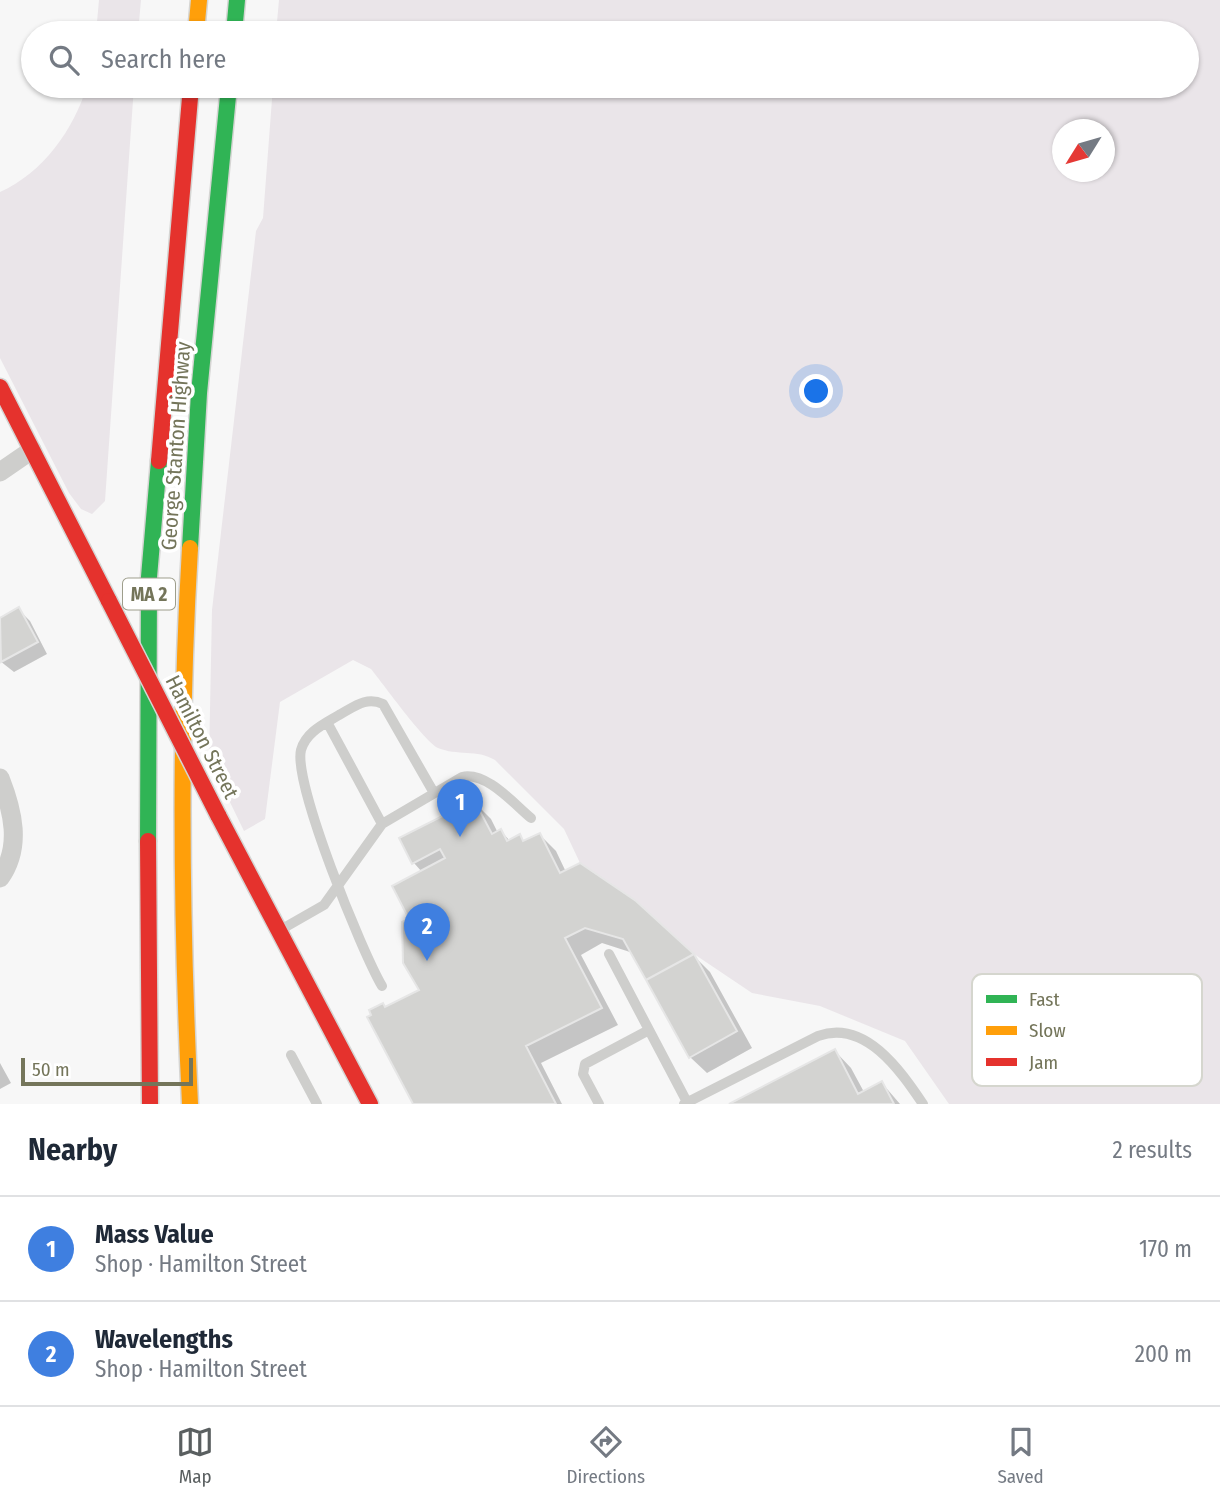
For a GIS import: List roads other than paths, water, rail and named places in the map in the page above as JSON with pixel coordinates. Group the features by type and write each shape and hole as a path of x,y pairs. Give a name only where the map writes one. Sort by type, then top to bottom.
{"main road":[{"path":"196,21 199,0"},
{"path":"235,21 237,0"},
{"name":"George Stanton Highway","path":"150,1104 147,1033 149,577 190,98"},
{"name":"George Stanton Highway","path":"190,1104 184,977 184,646 199,393 228,98"},
{"name":"Hamilton Street","path":"0,387 218,815 370,1104"}],"street":[{"path":"0,472 32,450"},
{"path":"0,778 15,832 11,857 0,878"}],"lane":[{"path":"382,986 362,951 302,779 300,761 305,740 327,722 365,701 383,704 434,793"},
{"path":"327,722 382,824"},
{"path":"279,931 319,910 382,824 470,775 485,780 531,818"},
{"path":"609,954 685,1103 818,1036 842,1031 886,1054 923,1104"},
{"path":"599,1104 583,1074 585,1064 649,1030"},
{"path":"291,1055 317,1104"}],"place":[{"name":"Mass Value","path":"460,837"},
{"name":"Wavelengths","path":"427,961"}]}
